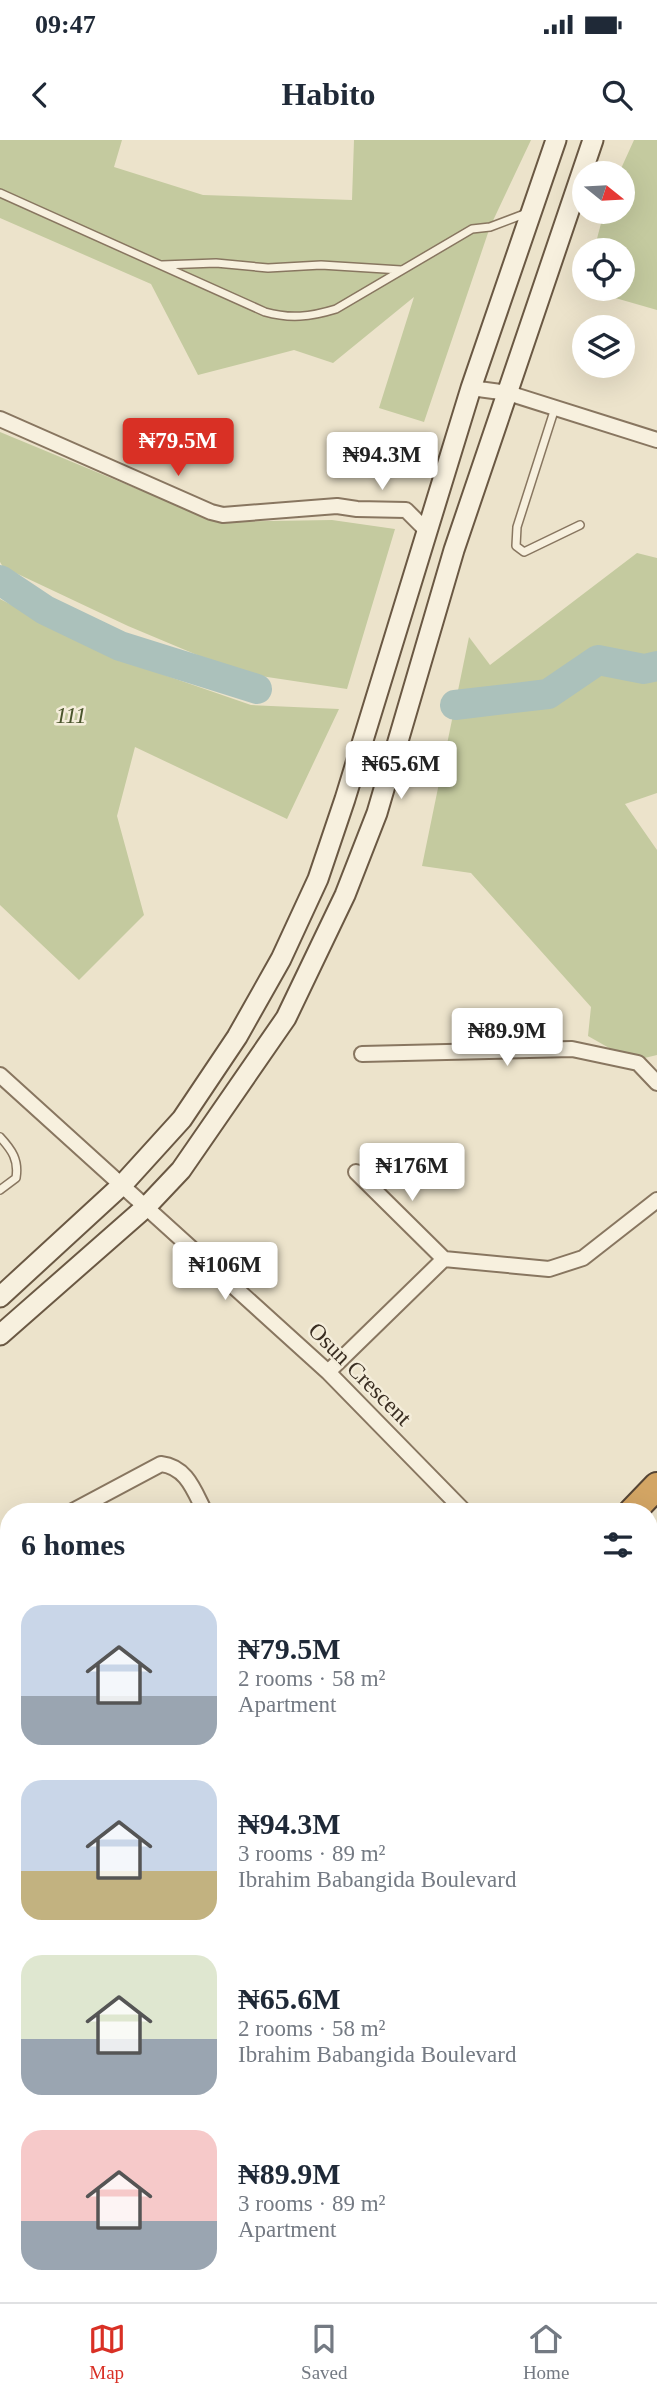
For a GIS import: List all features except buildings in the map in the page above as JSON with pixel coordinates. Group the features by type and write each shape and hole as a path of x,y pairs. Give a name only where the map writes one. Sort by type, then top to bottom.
{"street":[{"path":"0,1297 123,1184 182,1119 237,1037 281,959 318,879 342,810 471,388 528,213 556,140"},
{"path":"0,1335 147,1206 181,1170 286,1018 345,895 377,813 454,550 593,140"},
{"path":"471,388 508,393 657,440"},
{"path":"0,419 211,512 223,514 337,506 406,510 426,530"},
{"path":"362,1054 572,1049 638,1063 657,1083"},
{"name":"Osun Crescent","path":"0,1075 328,1372 456,1503"},
{"path":"356,1172 444,1259 549,1269 583,1258 657,1200"},
{"path":"328,1372 444,1259"},
{"path":"88,1503 161,1464 175,1465 184,1473 200,1503"}],"lane":[{"path":"0,193 265,312 288,318 315,316 336,309 472,229 490,227 528,213"},
{"path":"159,265 216,263 268,268 321,265 402,270"},
{"path":"555,408 517,527 516,546 524,552 534,549 580,526"},
{"path":"0,1137 14,1153 18,1168 16,1178 0,1190"}],"green space":[{"path":"0,140 122,140 114,167 203,195 352,200 354,140 531,140 490,227 424,422 379,408 414,297 333,363 294,350 198,375 151,284 0,218"},
{"path":"634,140 657,140 657,310 626,301 635,301 635,238 597,238 601,224 635,224 635,161 624,161"},
{"path":"0,432 217,522 332,520 395,529 347,689 240,673 128,626 3,567 0,562"},
{"path":"637,553 657,558 657,793 625,804 657,850 657,1055 632,1061 588,1036 591,1007 471,873 422,866 469,637 490,665"},
{"name":"111","path":"0,599 118,659 251,705 339,709 287,819 135,747 117,816 144,915 79,980 0,905"}],"waterway":[{"path":"0,580 45,610 120,646 257,689"},
{"path":"455,705 548,694 598,660 644,669 657,666"}]}
